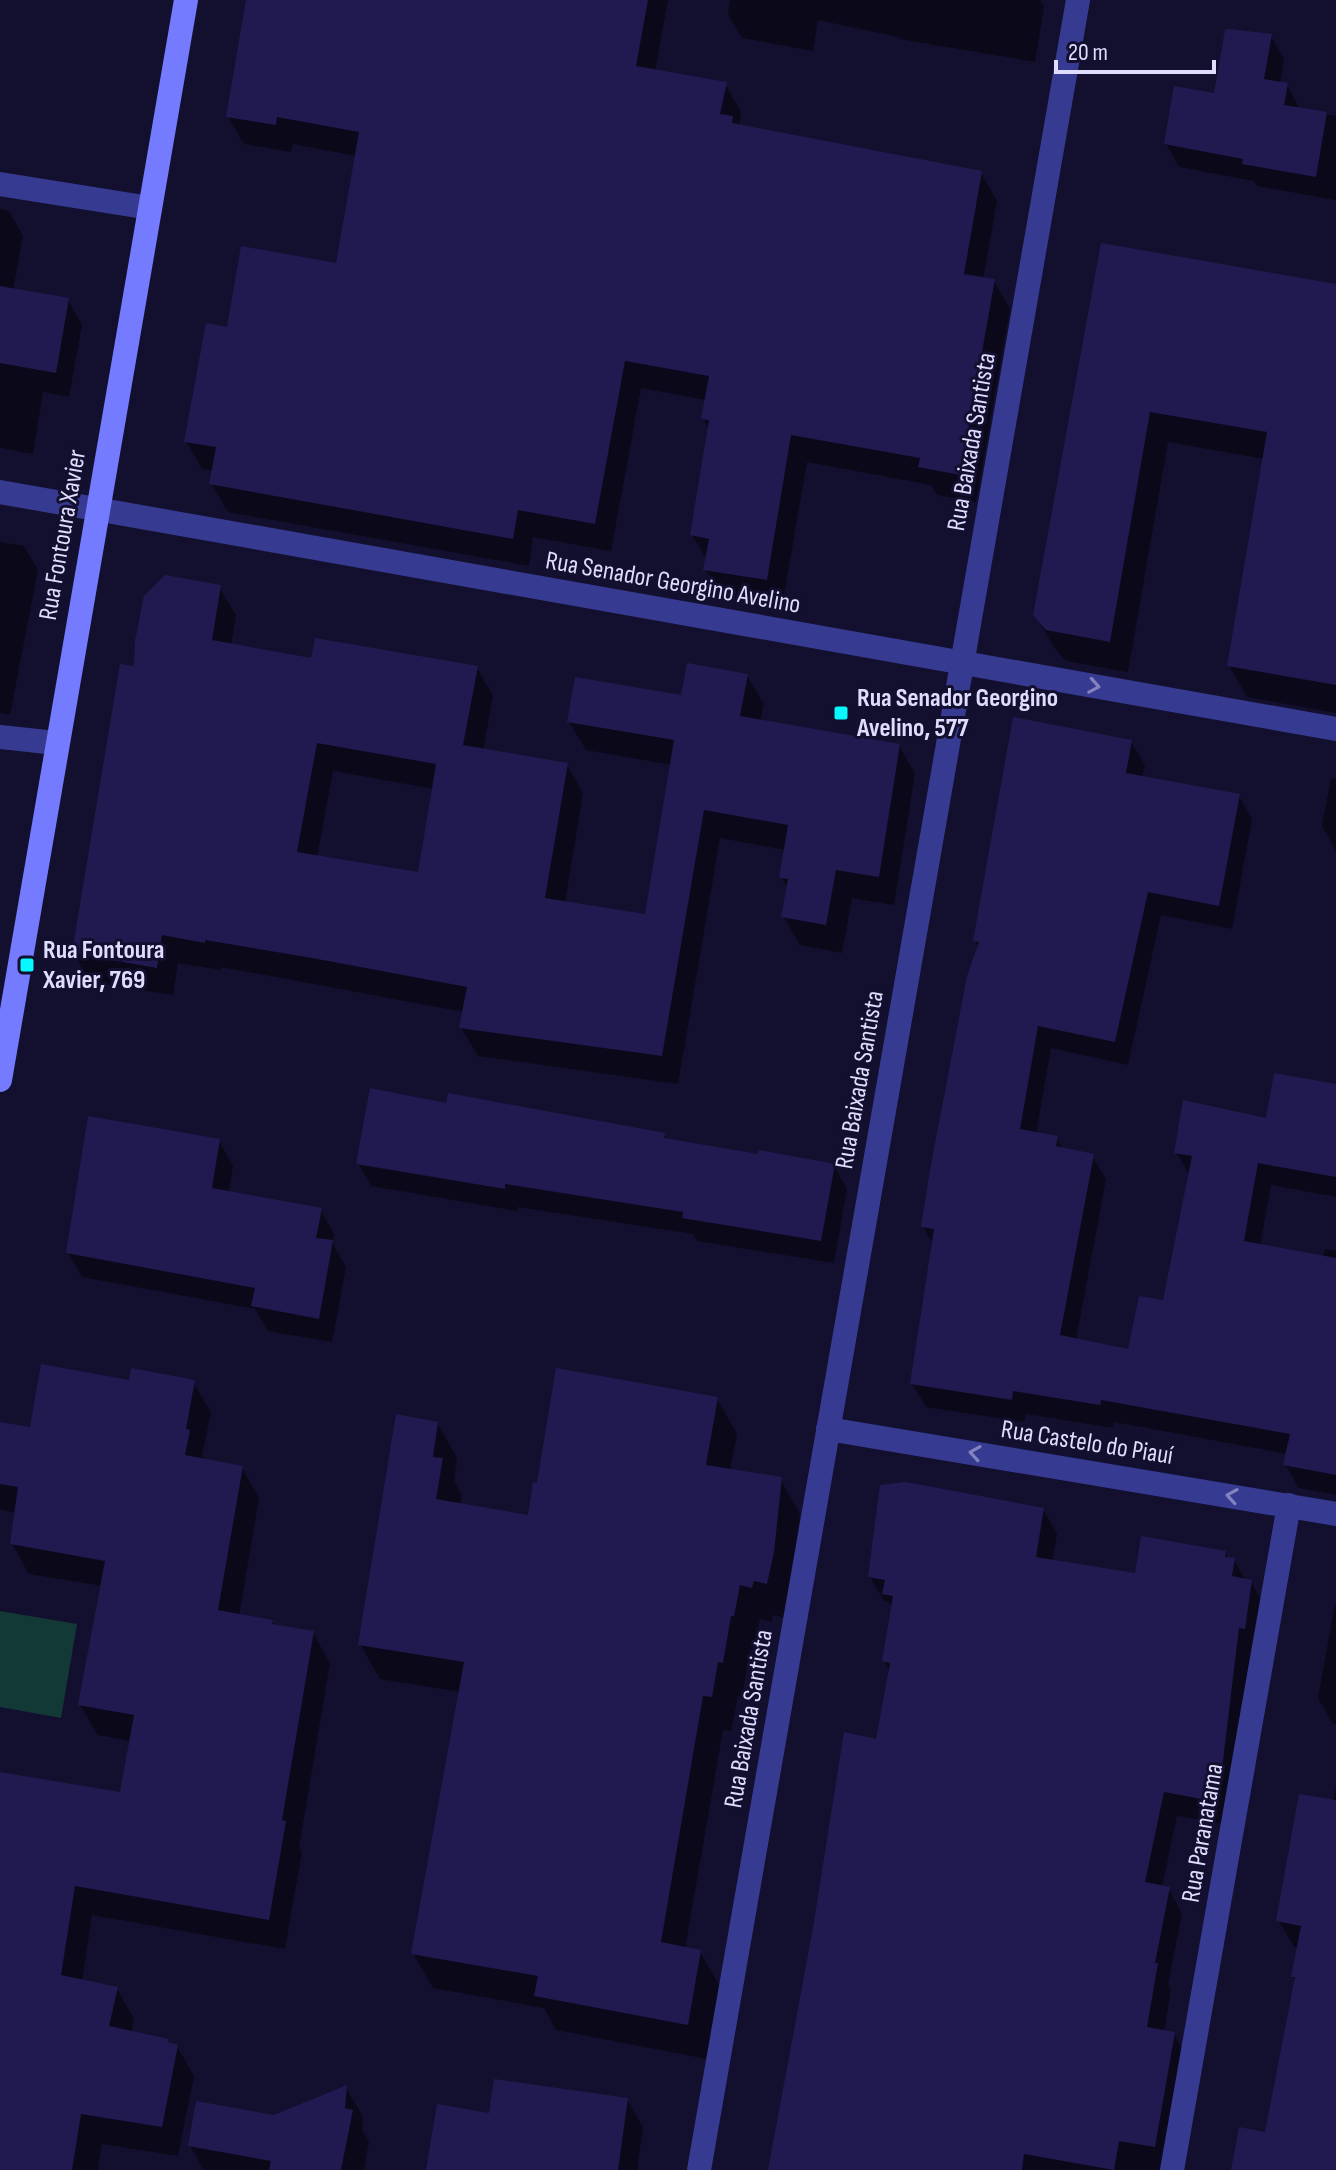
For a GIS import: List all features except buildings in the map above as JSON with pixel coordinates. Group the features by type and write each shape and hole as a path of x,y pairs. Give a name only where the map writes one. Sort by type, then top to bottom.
{"main road":[{"name":"Rua Fontoura Xavier","path":"0,1080 6,998 56,743 186,0"}],"street":[{"name":"Rua Baixada Santista","path":"699,2170 1078,0"},
{"path":"0,184 150,208"},
{"name":"Rua Senador Georgino Avelino","path":"0,492 1336,729"},
{"path":"0,737 56,743"},
{"name":"Rua Castelo do Piauí","path":"828,1429 1336,1514"},
{"name":"Rua Paranatama","path":"1172,2170 1289,1505"}],"green space":[{"path":"0,1611 77,1624 61,1718 0,1707"}],"place":[{"name":"Rua Senador Georgino Avelino, 577","path":"841,713"},
{"name":"Rua Fontoura Xavier, 769","path":"27,965"}]}
